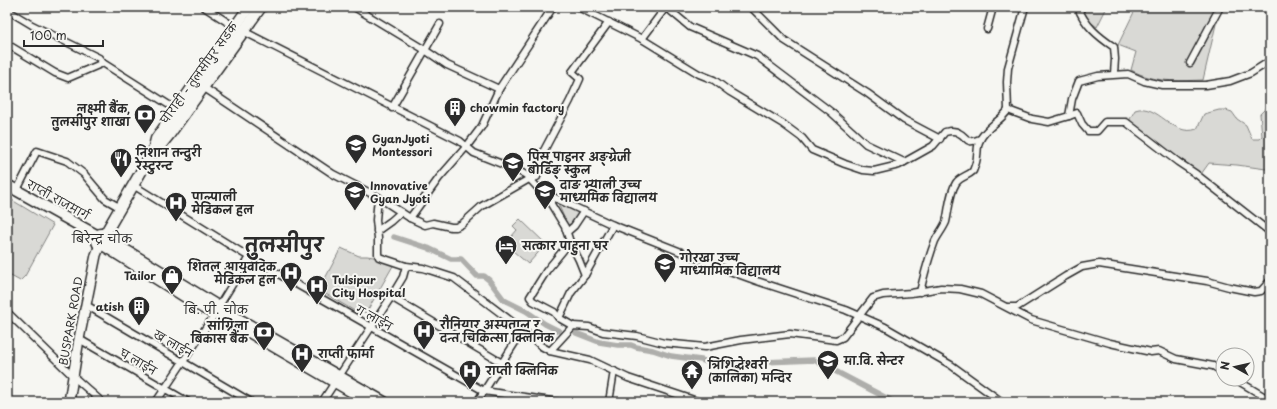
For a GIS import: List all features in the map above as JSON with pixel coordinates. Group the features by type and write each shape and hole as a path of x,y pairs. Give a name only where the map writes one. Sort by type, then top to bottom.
{"main road":[{"name":"घोराही - तुलसीपुर सडक","path":"153,151 162,145 203,88 239,29 249,7"},
{"name":"घोराही - तुलसीपुर सडक","path":"103,240 119,207 153,151 156,139 239,29 261,7"},
{"name":"राप्ती राजमार्ग","path":"7,184 103,240 217,310 337,379"},
{"name":"BUSPARK ROAD","path":"69,402 79,339 96,255 103,240"},
{"path":"337,379 369,402"},
{"path":"337,379 384,402"}],"street":[{"path":"204,7 239,29 392,108 460,141 474,153 517,170 526,176 538,188 551,196 613,225 757,281 860,315 885,327 951,365 1002,402"},
{"path":"354,7 447,65 499,90"},
{"path":"410,218 482,126 499,90 553,7"},
{"path":"578,7 642,40 699,74 714,80 730,92 802,138 812,150 831,159 864,170 874,170 898,165 934,146 945,132 951,131 960,133 966,140 974,142 980,140"},
{"path":"642,40 666,7 690,27 757,56 831,112 866,144 904,162"},
{"path":"751,7 784,40 867,93 904,120 940,139"},
{"path":"987,29 993,7"},
{"path":"920,292 924,273 936,241 945,225 949,211 951,194 956,183 962,177 974,172 977,146 980,140 988,129 1008,110 1008,68 1025,7"},
{"path":"1078,7 1081,15 1089,26 1101,38 1114,47 1116,59 1114,74"},
{"path":"1190,63 1220,7"},
{"path":"7,10 32,25 99,58 103,63 177,110"},
{"path":"203,88 333,174 378,197 410,218 425,225 433,223 456,227 462,224 482,206 529,179 536,178 540,158 580,79 572,72 609,22"},
{"path":"392,108 440,24"},
{"path":"7,44 55,73 68,78 103,63"},
{"path":"1069,116 1072,99 1079,81 1098,76 1128,74 1144,81 1162,86 1206,85 1230,81 1251,73 1270,61"},
{"path":"1008,110 1032,119 1049,122 1077,112 1082,124 1088,131 1097,131 1105,122 1126,122 1270,232"},
{"path":"17,190 37,151 67,162 84,174 105,199 119,207"},
{"name":"ग लाईन","path":"133,185 249,257 484,391"},
{"path":"551,196 551,204 567,232 570,242 586,275"},
{"path":"378,197 376,220 379,257 406,266 423,268 454,278 523,330 541,346 550,350 590,360 628,378 700,402"},
{"path":"567,232 574,226 584,211"},
{"path":"378,231 401,212"},
{"path":"559,318 571,293 586,275 613,225"},
{"path":"570,242 547,270 530,297 532,301 554,312 559,318 572,326 584,326 603,332 637,336 664,343 704,347 741,340 790,334 836,340 843,337 873,298 883,295 920,292 941,288 960,289 981,294 1031,320 1110,343 1151,352 1159,351 1176,359 1215,367"},
{"path":"156,402 217,310 249,257"},
{"path":"1006,307 1017,307 1082,267 1099,264 1207,281 1254,292 1261,291 1270,282"},
{"path":"322,402 391,297 403,277 406,266"},
{"path":"391,297 502,363"},
{"name":"ख लाईन","path":"86,305 251,402"},
{"path":"7,312 102,402"},
{"path":"550,350 572,326"},
{"path":"477,402 523,330"},
{"name":"घ लाईन","path":"79,339 188,402"},
{"path":"609,402 614,371"},
{"path":"1248,387 1270,400"},
{"path":"484,391 558,402"}],"shaded area":[{"path":"1081,7 1107,7 1097,27 1089,21"},
{"path":"1129,7 1220,7 1203,80 1175,81 1158,79 1131,70 1136,52 1118,45 1134,12"},
{"path":"1270,107 1270,168 1266,169 1209,163 1199,177 1130,123 1130,119 1135,110 1143,109 1151,111 1180,129 1197,129 1204,114 1219,110 1226,110 1232,112 1237,119 1246,125 1252,139 1259,139 1262,136 1260,114 1265,109"},
{"path":"7,197 53,225 25,276 20,281 9,275 7,277"},
{"path":"557,201 581,213 569,229"},
{"path":"520,219 546,244 528,264 505,244 517,230 513,226"},
{"path":"341,248 359,256 380,258 394,264 366,313 360,310 358,313 319,290"}],"waterway":[{"path":"394,237 428,248 451,259 461,259 477,276 484,276 489,280 504,300 526,311 545,324 559,331"},
{"path":"576,333 599,342 618,345 631,345 671,356 701,360 721,366 741,363 749,363 758,366 764,362 814,360 894,402"}],"place":[{"name":"chowmin factory","path":"455,128"},
{"name":"लक्ष्मी बैंक, तुलसीपुर शाखा","path":"145,134"},
{"name":"GyanJyoti Montessori","path":"356,164"},
{"name":"निशान तन्दुरी रेस्टुरन्ट","path":"121,178"},
{"name":"पिस पाइनर अङ्‍ग्रेजी बोर्डिङ् स्कुल","path":"513,182"},
{"name":"दाङ भ्याली उच्च माध्यमिक विद्यालय","path":"545,210"},
{"name":"Innovative Gyan Jyoti","path":"355,212"},
{"name":"पाल्पाली मेडिकल हल","path":"176,222"},
{"name":"सत्कार पाहुना घर","path":"506,266"},
{"name":"गोरखा उच्च माध्यामिक विद्यालय","path":"665,284"},
{"name":"शितल आयुर्वेदिक मेडिकल हल","path":"291,292"},
{"name":"Tailor","path":"172,296"},
{"name":"Tulsipur City Hospital","path":"317,306"},
{"name":"atish","path":"139,326"},
{"name":"रौनियार अस्पताल र दन्त चिकित्सा क्लिनिक","path":"424,350"},
{"name":"सांग्रिला बिकास बैंक","path":"264,352"},
{"name":"राप्ती फार्मा","path":"302,374"},
{"name":"मा.वि. सेन्टर","path":"828,380"},
{"name":"राप्ती क्लिनिक","path":"470,390"},
{"name":"त्रिशिद्धेश्वरी (कालिका) मन्दिर","path":"692,390"}],"district":[{"name":"बिरेन्द्र चोक","path":"102,239"},
{"name":"तुलसीपुर","path":"284,245"},
{"name":"बि. पी. चोक","path":"216,310"}]}
